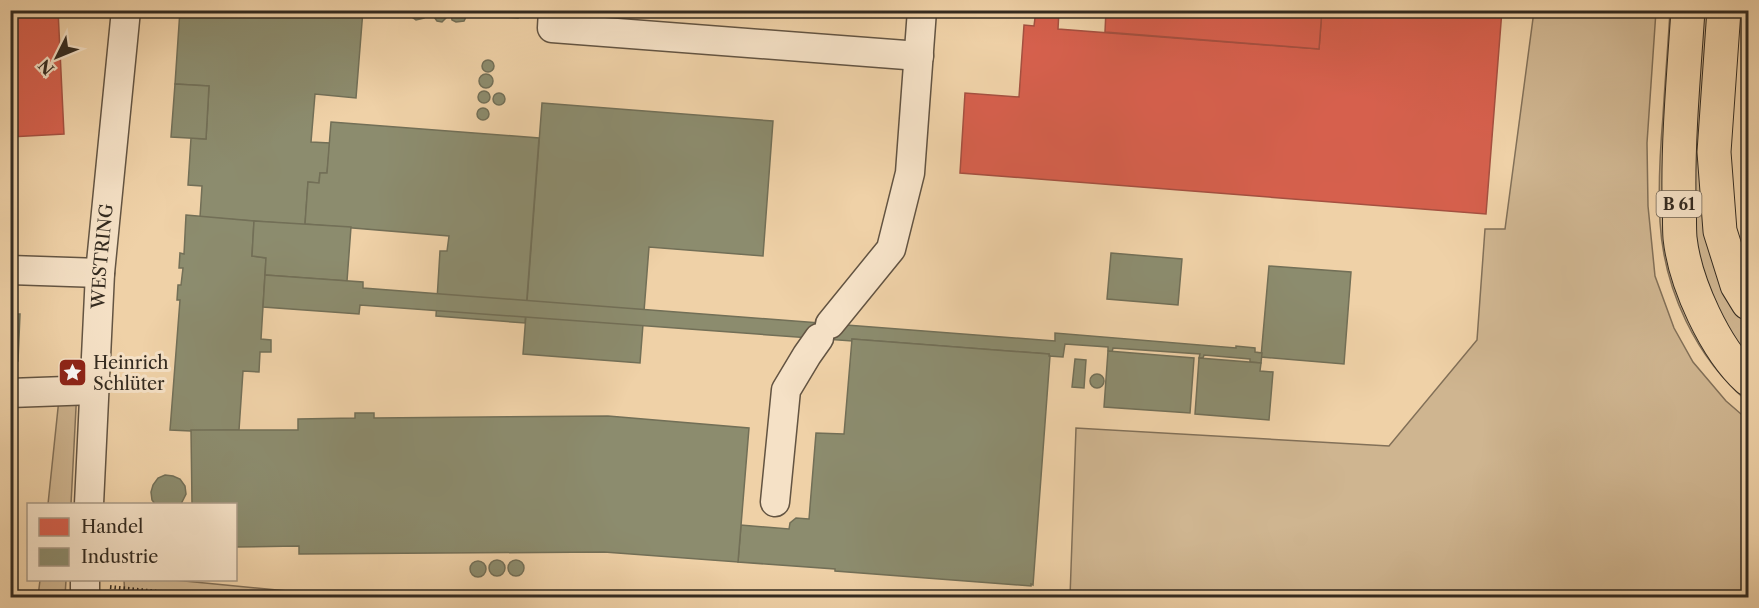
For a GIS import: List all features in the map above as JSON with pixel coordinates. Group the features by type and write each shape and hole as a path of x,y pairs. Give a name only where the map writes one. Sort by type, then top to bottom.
{"highway":[{"name":"B 61","path":"1688,10 1678,168 1680,239 1692,288 1713,333 1739,371 1749,379"},
{"path":"1724,10 1714,152 1720,231 1737,285 1749,303"}],"street":[{"name":"WESTRING","path":"89,503 100,273 126,10"},
{"path":"553,10 552,28 919,56"},
{"path":"775,502 786,390 824,331 891,249 910,172 922,10"},
{"path":"10,270 100,273"},
{"path":"10,393 94,390"}],"path":[{"path":"85,587 256,597"}],"shaded area":[{"path":"1678,10 1666,212 1748,393 1748,402 1729,384 1698,344 1676,297 1663,247 1659,209 1661,142 1670,11"},
{"path":"1534,11 1656,11 1647,143 1648,206 1655,276 1674,328 1693,362 1726,401 1748,420 1748,597 1070,597 1076,428 1389,446 1477,340 1485,229 1505,229"},
{"path":"1700,11 1711,11 1737,308 1748,325 1748,359 1717,316 1699,270 1690,172"},
{"path":"78,369 71,503 48,503 62,370"},
{"path":"40,581 66,581 65,597 38,597"},
{"path":"124,581 184,581 298,592 473,597 125,597"}],"building: Handel":[{"path":"10,10 58,10 64,134 10,137"},
{"path":"1036,10 1059,10 1058,29 1319,49 1322,10 1502,10 1486,214 960,173 965,93 1019,97 1024,25 1034,26"},
{"path":"1106,10 1322,10 1319,49 1105,32"}],"building: Industrie":[{"path":"180,10 363,10 356,98 315,94 311,142 330,143 327,173 320,173 319,183 308,182 305,225 200,217 202,186 188,185 191,138 206,139 209,86 175,84"},
{"path":"412,10 426,10 426,14 424,18 416,20 412,17"},
{"path":"433,10 447,10 448,16 442,22 437,21 432,14"},
{"path":"453,10 465,10 464,21 452,20"},
{"path":"470,10 518,10 518,18 470,14"},
{"path":"848,10 895,10 894,15 848,12"},
{"path":"488,60 494,66 488,72 482,66"},
{"path":"486,74 491,76 493,81 491,86 486,88 481,86 479,81 481,76"},
{"path":"175,84 209,86 206,139 171,137"},
{"path":"484,91 490,97 484,103 478,97"},
{"path":"499,93 505,99 499,105 493,99"},
{"path":"542,103 773,121 763,256 649,247 640,363 523,354"},
{"path":"483,108 489,114 483,120 477,114"},
{"path":"331,122 539,138 525,323 436,316 440,251 447,251 449,236 305,224 308,182 319,183 320,173 327,173"},
{"path":"186,215 254,221 252,256 266,258 261,339 271,340 271,352 260,352 259,372 243,371 239,430 170,430 180,300 177,300 178,285 181,285 183,268 179,268 180,253 184,254"},
{"path":"254,221 351,227 347,281 265,275 266,258 252,256"},
{"path":"1111,253 1182,259 1178,305 1107,299"},
{"path":"1269,266 1351,272 1344,364 1261,357"},
{"path":"265,275 363,282 363,288 1055,341 1055,333 1236,348 1236,346 1255,348 1255,352 1262,353 1261,363 1250,362 1250,359 1204,355 1203,358 1199,358 1200,354 1113,348 1112,352 1108,351 1108,347 1065,344 1063,357 852,339 852,341 360,305 359,314 263,307"},
{"path":"10,314 20,314 18,361 10,361"},
{"path":"852,339 1049,354 1033,585 738,562 741,525 789,529 790,523 796,518 809,519 816,433 844,434"},
{"path":"1108,351 1194,358 1190,413 1104,407"},
{"path":"1199,358 1261,363 1260,371 1273,372 1269,420 1195,414"},
{"path":"1075,359 1086,360 1084,388 1072,387"},
{"path":"1097,374 1102,376 1104,381 1102,386 1097,388 1092,386 1090,381 1092,376"},
{"path":"355,413 374,413 374,418 608,416 749,428 738,562 604,552 299,554 299,546 237,547 237,503 192,503 191,430 298,430 298,419 355,418"},
{"path":"165,475 180,479 185,486 186,494 182,503 154,503 151,492 158,478"},
{"path":"497,560 505,568 497,576 489,568"},
{"path":"516,560 524,568 516,576 508,568"},
{"path":"478,561 486,569 478,577 470,569"}],"place":[{"name":"Heinrich Schlüter","path":"72,373"}]}
